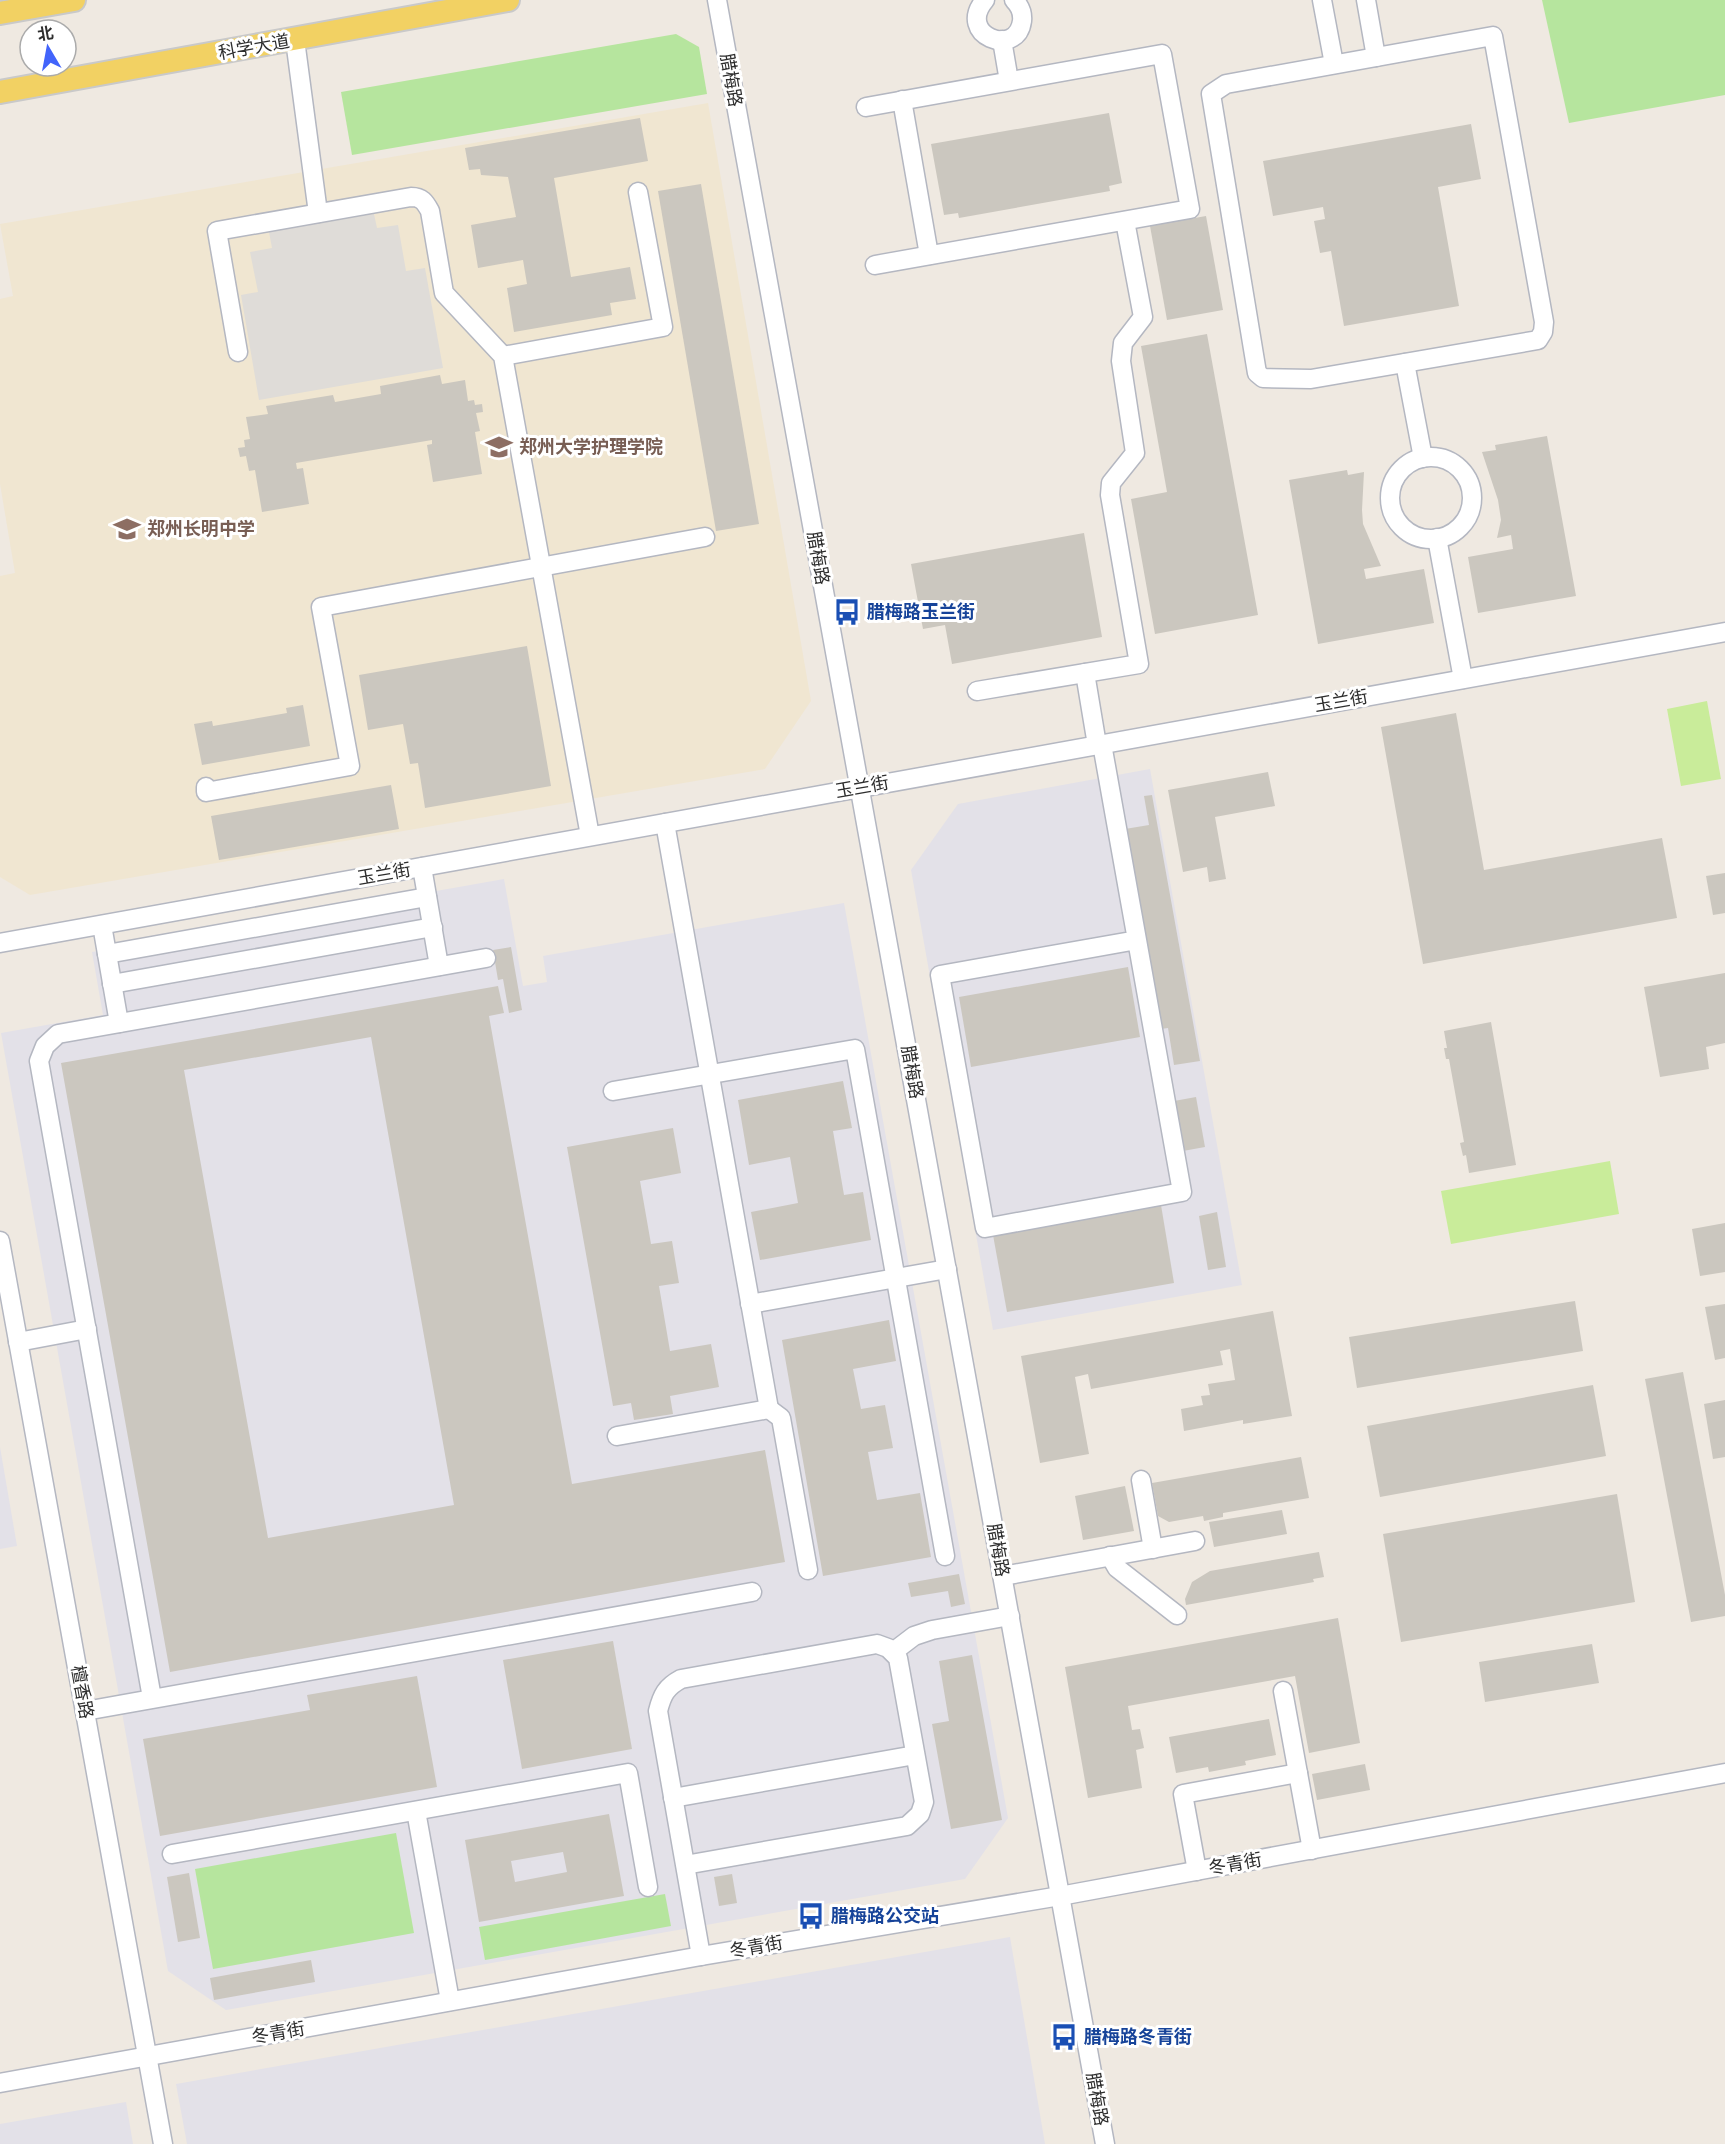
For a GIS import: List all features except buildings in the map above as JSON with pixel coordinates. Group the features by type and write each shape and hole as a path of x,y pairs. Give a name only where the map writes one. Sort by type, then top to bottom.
{"main road":[{"path":"0,13 75,0"},
{"name":"科学大道","path":"0,92 508,0"}],"street":[{"name":"腊梅路","path":"717,0 1105,2144"},
{"path":"986,0 977,14 979,28 990,38 1002,40 1011,38 1022,25 1023,16 1014,0"},
{"path":"1322,0 1334,64"},
{"path":"1366,0 1376,57"},
{"path":"1493,36 1544,322 1543,332 1538,340 1311,379 1263,378 1257,373 1210,94 1226,84 1376,57 1493,36"},
{"path":"295,40 318,213"},
{"path":"1002,40 1009,81"},
{"path":"866,106 1162,54 1190,209 874,265"},
{"path":"902,100 929,255"},
{"path":"503,356 663,327 638,192"},
{"path":"238,352 217,231 411,197 423,200 430,211 444,293 503,356 591,836"},
{"path":"977,692 1139,664 1110,495 1111,483 1135,453 1121,361 1123,343 1143,317 1125,221"},
{"path":"1405,363 1423,458"},
{"path":"1423,458 1440,458 1458,468 1465,476 1472,495 1468,515 1462,524 1454,531 1437,538 1424,538 1405,529 1392,512 1390,502 1390,491 1400,471 1408,464 1423,458"},
{"path":"206,787 206,792 350,766 321,607 705,537"},
{"path":"1437,538 1463,679"},
{"name":"玉兰街","path":"0,943 1725,632"},
{"path":"1085,673 1137,940 1182,1192 985,1228 940,975 1137,940"},
{"path":"665,823 769,1409 781,1418 808,1570"},
{"path":"422,867 439,966"},
{"path":"107,954 427,897"},
{"path":"102,925 119,1023"},
{"path":"112,984 433,927"},
{"path":"152,1698 39,1061 45,1046 58,1034 486,958"},
{"path":"613,1091 855,1048 945,1556"},
{"name":"檀香路","path":"0,1241 163,2144"},
{"path":"750,1304 947,1269"},
{"path":"18,1342 87,1329"},
{"path":"617,1436 769,1409"},
{"path":"1141,1480 1153,1548"},
{"path":"1003,1576 1195,1541"},
{"path":"1110,1556 1117,1568 1177,1615"},
{"path":"85,1711 752,1592"},
{"path":"893,1652 914,1636 932,1630 1010,1616"},
{"path":"685,1865 907,1826 920,1814 924,1802 898,1658 893,1652 877,1644 681,1679 668,1686 661,1696 658,1711 673,1798 701,1956"},
{"path":"1283,1691 1312,1850"},
{"path":"673,1798 915,1755"},
{"path":"172,1854 628,1773 648,1887"},
{"path":"1197,1871 1183,1794 1298,1773"},
{"name":"冬青街","path":"0,2083 701,1956 1060,1896 1725,1773"},
{"path":"416,1811 450,2001"}],"shaded area":[{"name":"郑州大学护理学院","path":"708,103 811,701 765,769 30,895 0,877 0,576 15,573 0,484 0,299 13,296 0,224"},
{"path":"374,214 377,228 398,225 406,271 425,268 443,368 259,400 241,295 258,292 250,252 272,248 269,232"},
{"path":"1150,769 1242,1285 993,1330 911,870 958,804"},
{"path":"504,879 523,986 547,982 543,956 844,903 1008,1818 965,1879 226,2010 168,1971 1,1033 103,1015 92,952"},
{"path":"0,1447 17,1546 0,1549"},
{"path":"1010,1937 1045,2144 187,2144 176,2084"},
{"path":"126,2102 133,2144 0,2144 0,2124"}],"green space":[{"path":"1542,0 1725,0 1725,95 1569,123"},
{"path":"676,34 699,47 707,94 352,155 341,92"},
{"path":"1707,701 1721,779 1681,786 1667,709"},
{"path":"1610,1161 1619,1214 1451,1244 1441,1191"},
{"path":"396,1833 414,1933 213,1969 195,1869"},
{"path":"665,1894 671,1926 485,1960 479,1927"}],"place":[{"name":"郑州大学护理学院","path":"499,447"},
{"name":"郑州长明中学","path":"127,529"},
{"name":"腊梅路玉兰街","path":"847,612"},
{"name":"腊梅路公交站","path":"811,1916"},
{"name":"腊梅路冬青街","path":"1064,2037"}]}
